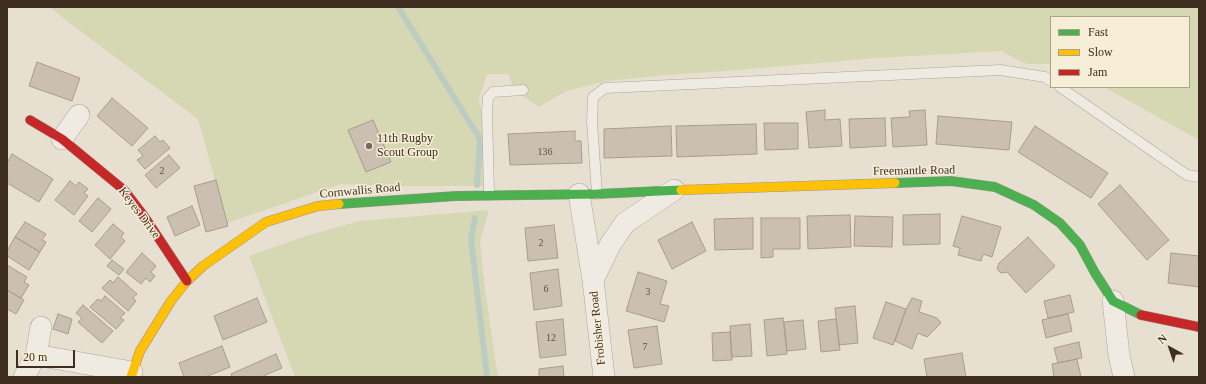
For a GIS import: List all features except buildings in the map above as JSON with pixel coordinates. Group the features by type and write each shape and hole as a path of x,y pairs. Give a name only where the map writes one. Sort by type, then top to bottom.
{"street":[{"path":"62,139 79,115"},
{"name":"Keyes Drive","path":"30,120 62,139 124,190 144,216 187,281"},
{"name":"Freemantle Road","path":"588,194 951,181 995,187 1034,205 1060,223 1080,245 1095,273 1113,301"},
{"name":"Frobisher Road","path":"593,280 610,245 626,224 674,190"},
{"name":"Cornwallis Road","path":"131,374 140,351 150,334 170,301 187,281 203,266 266,222 318,206 488,195 588,194"},
{"name":"Frobisher Road","path":"588,194 593,280 604,377"},
{"path":"1113,301 1141,315 1199,327"},
{"path":"1113,301 1119,355 1124,377"},
{"path":"24,377 36,355 41,327"},
{"path":"36,355 131,374"}],"lane":[{"path":"588,194 593,97 605,88 1000,70 1045,77 1050,80"},
{"path":"1061,88 1187,175 1199,177"},
{"path":"488,195 488,98 493,92 523,90"}],"green space":[{"path":"50,7 1199,7 1199,140 1106,88 1190,88 1190,16 1050,16 1050,64 1026,64 1001,51 878,58 667,75 607,81 566,91 539,107 513,89 509,74 487,74 479,99 494,186 399,186 341,184 227,223 198,119"},
{"path":"489,210 480,241 485,290 498,377 295,377 249,256 303,237 359,221"}],"waterway":[{"path":"398,7 480,139 477,185"},
{"path":"475,218 471,239 487,377"}],"traffic: fast":[{"path":"895,183 951,181 995,187 1034,205 1060,223 1080,245 1095,273 1113,301 1141,315"},
{"path":"339,204 456,196 597,194 681,190"}],"traffic: slow":[{"path":"681,190 895,183"},
{"path":"131,377 140,351 171,301 187,281 203,266 266,222 318,206 339,204"}],"traffic: jam":[{"path":"30,120 62,139 124,190 144,216 187,281"},
{"path":"1141,315 1199,327"}],"place":[{"name":"11th Rugby Scout Group","path":"369,146"}]}
